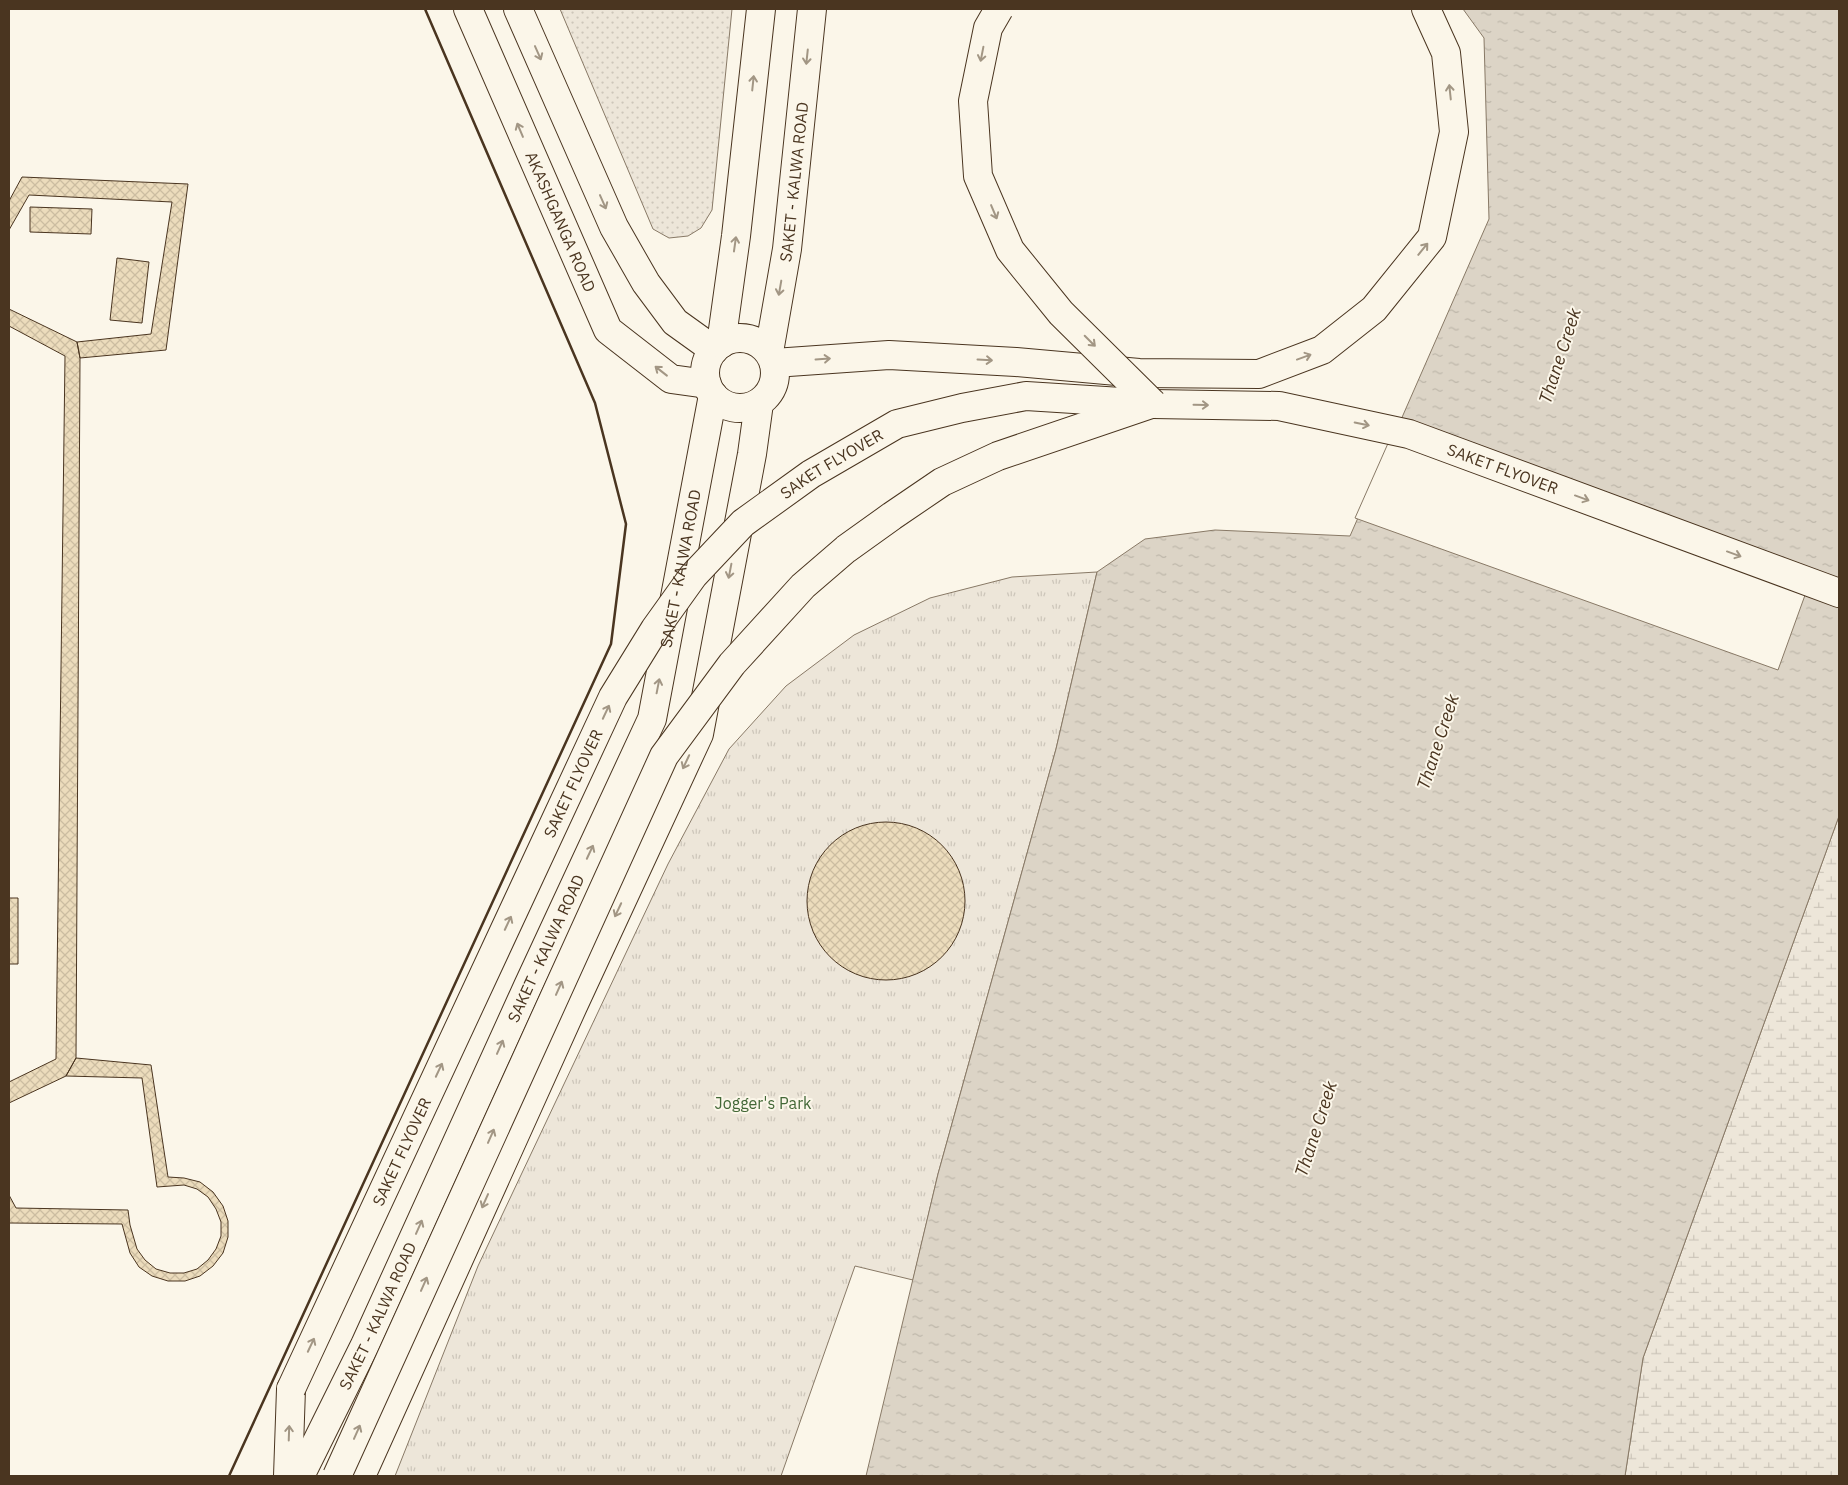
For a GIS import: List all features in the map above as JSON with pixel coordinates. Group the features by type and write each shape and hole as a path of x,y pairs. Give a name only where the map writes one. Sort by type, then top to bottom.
{"main road":[{"name":"AKASHGANGA ROAD","path":"468,9 608,330 671,378 710,389"},
{"path":"518,9 614,227 646,283 675,322 717,347"},
{"path":"717,347 728,340 739,338 750,339 761,344 772,358 776,374 768,395 759,403 749,407 737,408 726,405 710,389 706,366 717,347 736,236 761,9"},
{"name":"SAKET - KALWA ROAD","path":"772,358 787,249 812,9"},
{"path":"999,9 988,28 973,101 978,176 1010,250 1061,313 1152,404"},
{"path":"772,358 888,355 1016,362 1139,373 1259,374 1322,350 1374,309 1432,237 1454,132 1446,53 1426,9"},
{"name":"SAKET - KALWA ROAD","path":"300,1476 365,1345 652,719 710,389"},
{"name":"SAKET FLYOVER","path":"288,1476 291,1389 613,697 655,629 693,576 744,523 811,474 898,424 962,408 1026,396 1152,404 1279,406 1409,434 1839,593"},
{"path":"361,1476 573,1006 699,734 750,464 759,403"},
{"name":"SAKET FLYOVER","path":"337,1476 664,756 732,664 803,586 846,549 942,482 998,456 1152,404"}],"green space":[{"path":"560,9 732,9 712,210 701,228 688,236 669,238 653,229"},
{"name":"Jogger's Park","path":"1097,572 1056,749 938,1174 913,1280 855,1266 781,1476 395,1476 478,1266 668,864 729,749 786,686 854,635 930,598 1012,577"},
{"path":"1839,816 1839,1476 1625,1476 1643,1358"}],"water":[{"name":"Thane Creek","path":"1463,9 1839,9 1839,816 1643,1358 1625,1476 866,1476 938,1174 1056,749 1097,572 1145,539 1215,530 1350,536 1489,219 1484,38"}],"pier":[{"path":"1397,423 1813,573 1778,670 1355,518"}],"building":[{"path":"22,177 188,184 166,350 80,358 77,342 151,334 172,202 29,195 9,230 9,201"},
{"path":"30,207 92,209 91,234 30,232"},
{"path":"117,258 149,262 142,323 110,320"},
{"path":"9,309 77,342 80,358 76,1058 66,1076 9,1103 9,1082 56,1059 65,356 9,326"},
{"path":"886,822 916,828 942,845 959,871 965,901 959,931 942,957 916,974 886,980 856,974 830,957 813,931 807,901 813,871 830,845 856,828"},
{"path":"9,898 18,898 18,964 9,964"},
{"path":"76,1058 151,1065 168,1177 200,1182 213,1192 223,1206 228,1221 228,1237 223,1253 213,1266 200,1276 185,1281 168,1281 152,1276 139,1267 130,1253 122,1224 9,1223 9,1195 16,1208 128,1210 137,1249 145,1260 156,1269 170,1273 184,1273 197,1269 208,1260 216,1249 221,1236 221,1222 216,1209 208,1197 197,1189 184,1185 157,1187 142,1078 66,1076"}],"wall":[{"path":"229,1476 611,644 626,524 595,403 425,9"}]}
